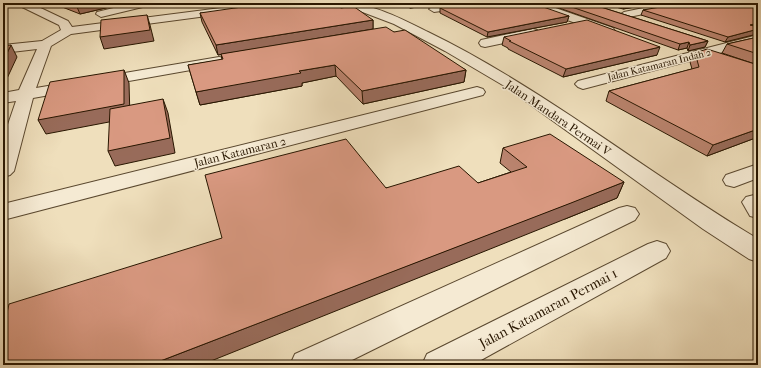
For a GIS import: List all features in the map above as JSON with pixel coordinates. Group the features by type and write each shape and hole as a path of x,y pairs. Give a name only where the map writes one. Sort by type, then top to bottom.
{"street":[{"path":"22,3 66,27"},
{"path":"3,171 26,94 45,44 66,27 147,3"},
{"path":"49,27 66,27 283,3"},
{"name":"Jalan Mandara Permai V","path":"348,3 398,22 450,48 511,84 705,218 758,252"},
{"path":"434,9 476,3"},
{"path":"531,3 620,35"},
{"path":"646,22 621,13 682,3"},
{"path":"562,27 584,23"},
{"path":"485,43 546,30"},
{"name":"Jalan Katamaran Indah 2","path":"584,84 683,58 703,47 724,54 758,39"},
{"path":"3,49 45,44"},
{"path":"662,51 683,58"},
{"path":"3,98 229,59"},
{"name":"Jalan Katamaran 2","path":"3,212 477,92"},
{"path":"734,180 758,170"},
{"path":"758,200 754,202 758,210"},
{"path":"307,365 627,214"},
{"name":"Jalan Katamaran Permai 1","path":"439,365 657,251"}],"building":[{"path":"67,3 94,3 77,7"},
{"path":"270,3 334,3 341,8 353,6 373,20 216,45 200,13"},
{"path":"473,3 532,3 569,16 488,32 440,8"},
{"path":"560,3 588,3 708,41 690,45 689,42 680,44"},
{"path":"683,3 758,3 758,23 750,25 758,27 758,29 728,37 643,10"},
{"path":"147,15 150,30 100,37 101,20"},
{"path":"587,20 660,47 566,69 509,41 511,41 504,37"},
{"path":"386,27 394,32 405,30 466,70 362,91 335,65 299,71 301,73 196,92 188,65 223,59 221,54"},
{"path":"758,37 758,54 727,44"},
{"path":"11,45 3,61 3,46"},
{"path":"707,49 758,65 758,129 713,145 609,91 699,67 695,53"},
{"path":"124,70 124,104 38,120 50,82"},
{"path":"163,99 170,138 108,151 110,109"},
{"path":"550,134 624,182 150,365 3,365 3,331 9,304 222,238 205,175 346,139 386,188 459,166 478,183 527,167 503,148"}]}
